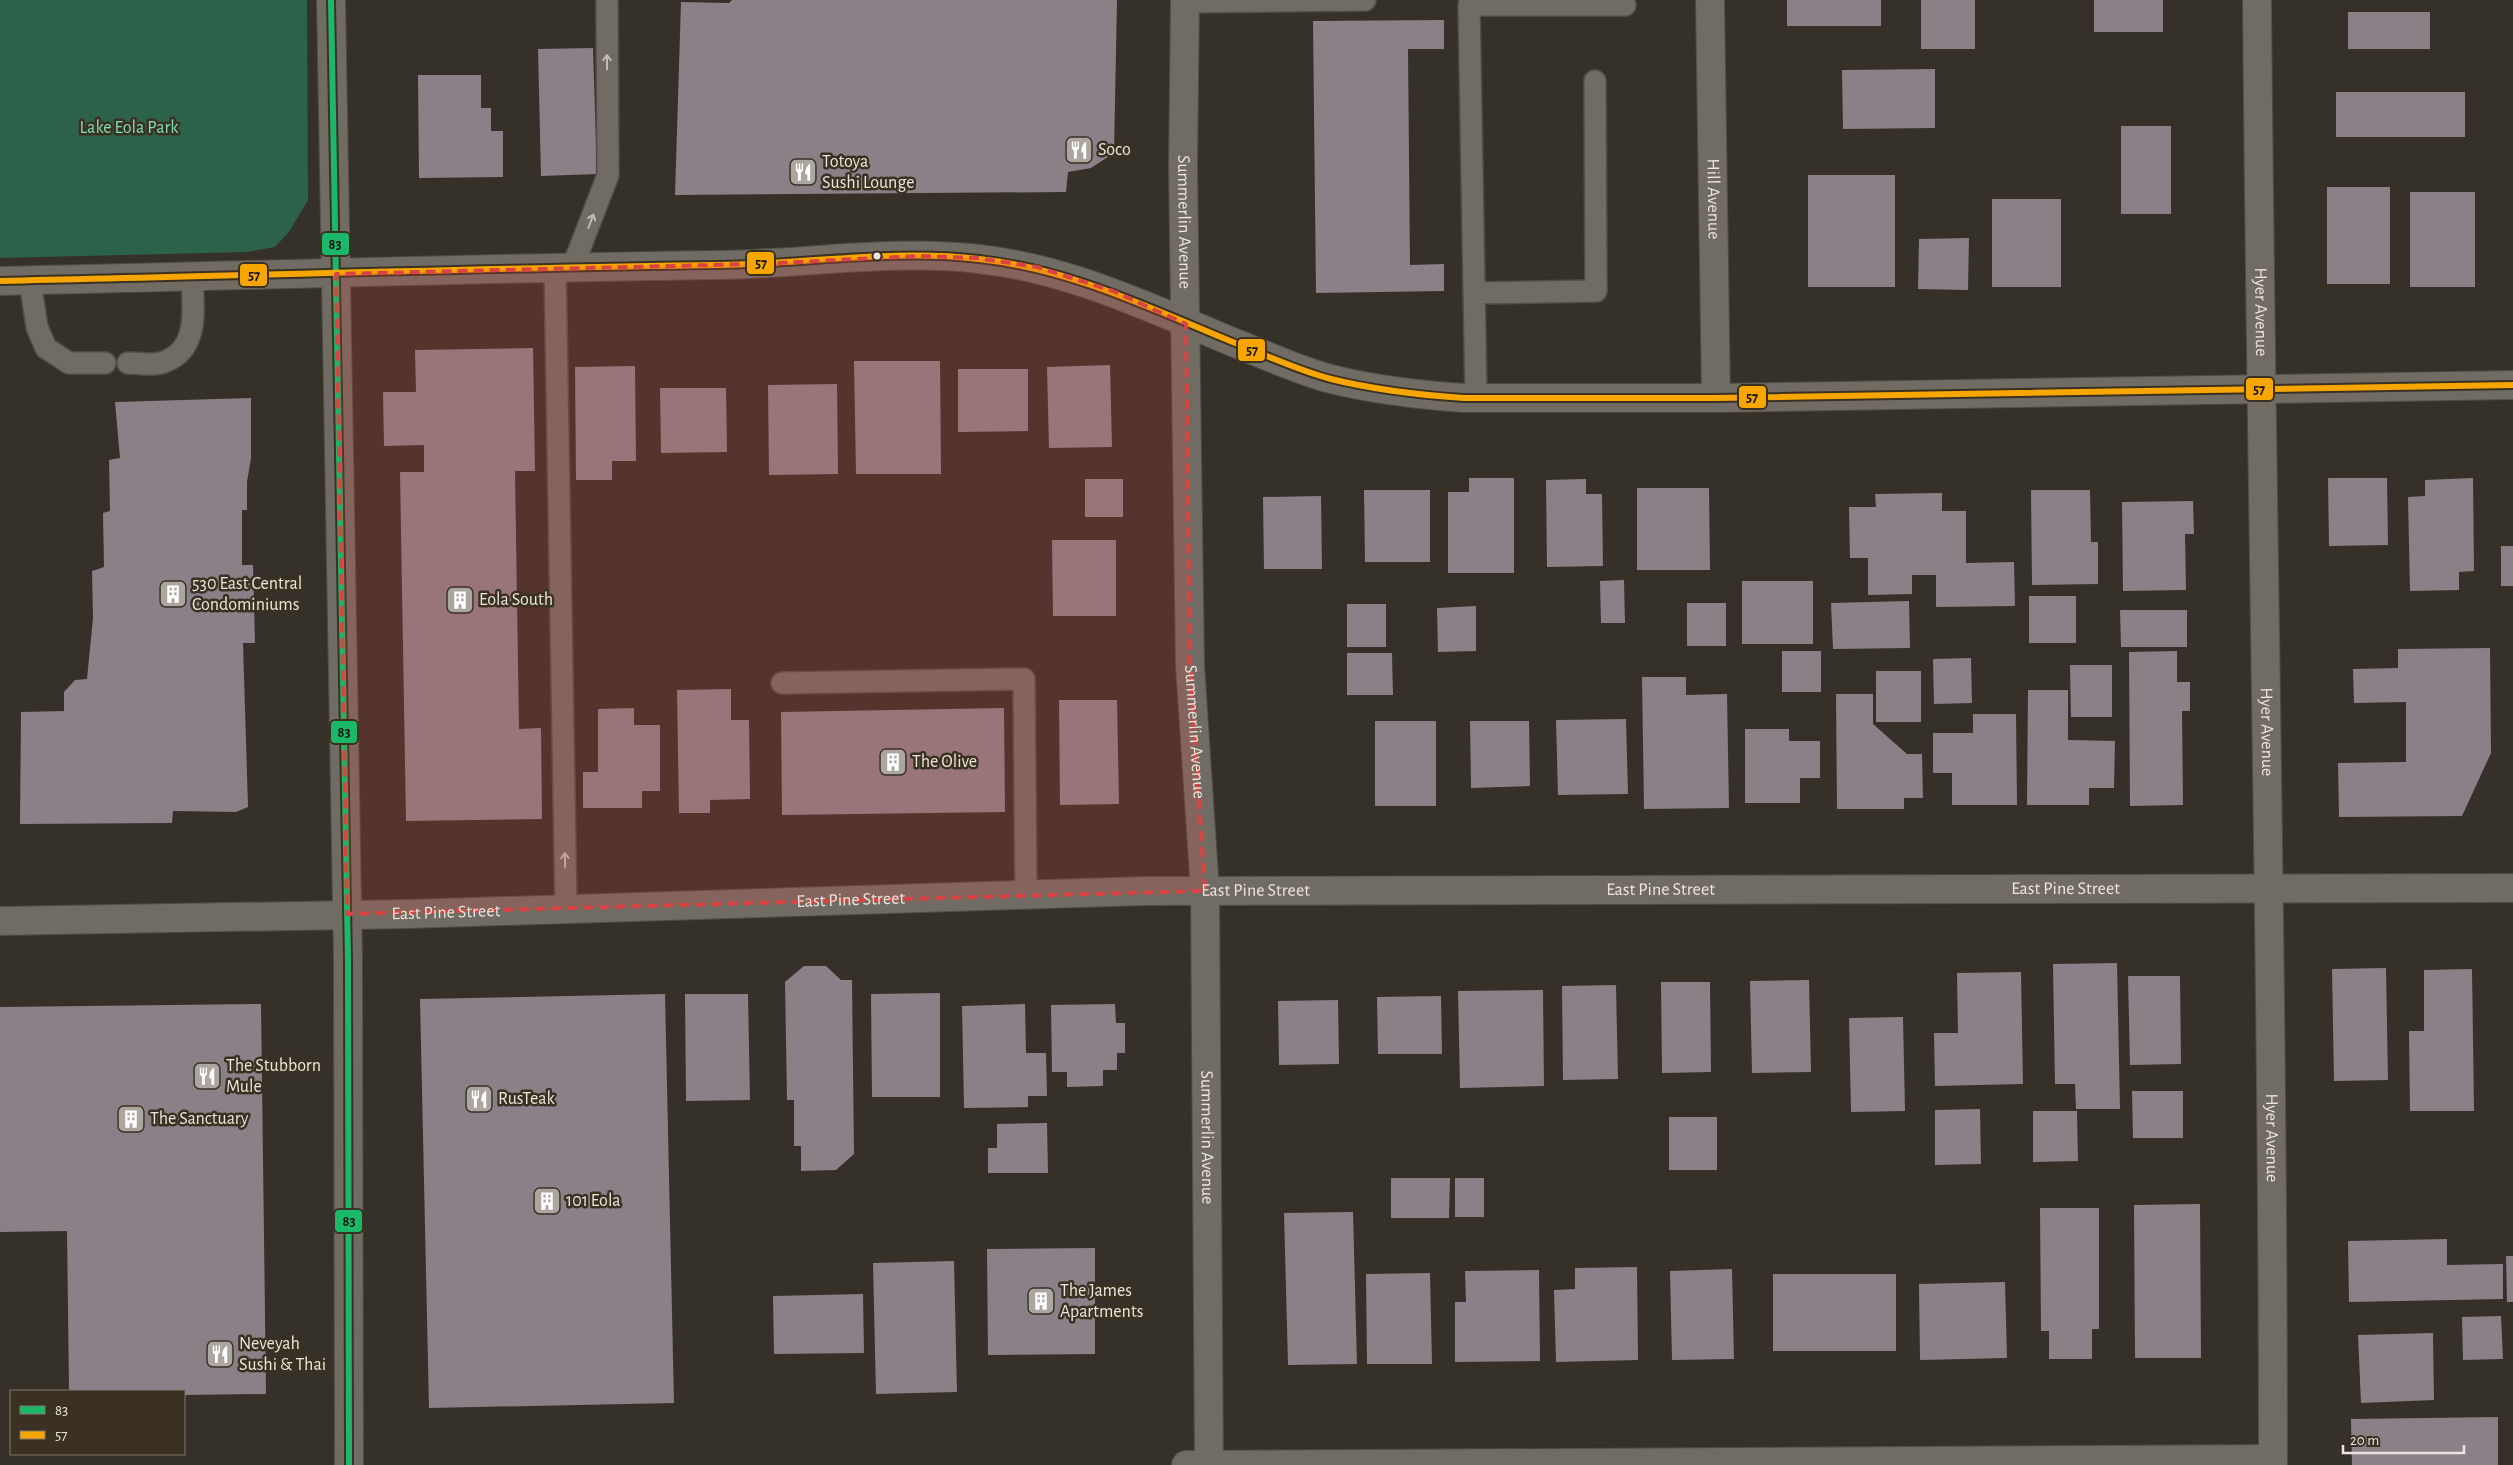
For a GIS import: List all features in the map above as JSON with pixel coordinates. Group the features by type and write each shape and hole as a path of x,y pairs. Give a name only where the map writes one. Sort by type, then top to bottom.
{"street":[{"path":"331,0 347,914 349,1465"},
{"name":"Hill Avenue","path":"1710,0 1716,398"},
{"name":"Hyer Avenue","path":"2257,0 2260,390 2270,890 2273,1462"},
{"name":"Summerlin Avenue","path":"1185,1 1183,167 1190,665 1205,891 1210,1465"},
{"path":"0,281 755,264 921,256 977,258 1037,267 1113,291 1186,324 1330,379 1396,392 1476,398 1716,398 2513,385"},
{"name":"East Pine Street","path":"0,921 566,909 1205,891 2513,888"},
{"path":"1186,1465 2273,1462"}],"lane":[{"path":"566,909 564,778 564,267 608,175 607,0"},
{"path":"1185,1 1365,0"},
{"path":"1476,398 1474,293 1461,2 1625,6"},
{"path":"1474,293 1596,291 1595,82"},
{"path":"128,363 163,363 185,349 193,325 192,276"},
{"path":"30,281 37,327 46,348 69,363 105,363"},
{"path":"782,683 1024,679 1026,895"}],"highlighted area":[{"path":"921,256 977,258 1037,267 1113,291 1186,324 1190,665 1205,891 347,914 336,274 755,264"}],"green space":[{"name":"Lake Eola Park","path":"0,0 307,0 308,200 289,232 275,247 247,252 0,258"}],"building":[{"path":"732,0 1117,0 1114,153 1091,168 1068,172 1066,192 675,195 681,2 729,3"},
{"path":"1787,0 1881,0 1881,26 1787,26"},
{"path":"1921,0 1975,0 1975,49 1921,49"},
{"path":"2094,0 2163,0 2163,32 2094,32"},
{"path":"2348,12 2430,12 2430,49 2348,49"},
{"path":"1444,20 1444,49 1408,49 1410,265 1444,264 1444,291 1316,293 1313,21"},
{"path":"593,48 597,174 541,176 538,49"},
{"path":"1935,69 1935,128 1843,129 1842,70"},
{"path":"418,75 481,75 481,108 491,108 491,131 503,131 503,177 419,178"},
{"path":"2336,92 2465,92 2465,137 2336,137"},
{"path":"2121,126 2171,126 2171,214 2121,214"},
{"path":"1808,175 1895,175 1895,287 1808,287"},
{"path":"2327,187 2390,187 2390,284 2327,284"},
{"path":"2410,192 2475,192 2475,287 2410,287"},
{"path":"1992,199 2061,199 2061,287 1992,287"},
{"path":"1969,238 1968,290 1918,289 1919,239"},
{"name":"Eola South","path":"533,348 535,471 515,471 519,729 541,728 542,819 406,821 400,472 424,472 424,445 384,446 383,392 416,392 415,350"},
{"path":"854,361 940,361 941,474 856,474"},
{"path":"1110,365 1112,447 1049,448 1047,367"},
{"path":"635,366 636,461 612,461 612,480 576,480 575,367"},
{"path":"958,369 1028,369 1028,431 958,432"},
{"path":"837,384 838,474 769,475 768,385"},
{"path":"660,388 726,388 727,452 661,453"},
{"name":"530 East Central Condominiums","path":"251,398 251,458 247,482 247,510 242,510 242,565 253,565 255,643 243,643 248,807 236,812 173,811 172,823 20,824 21,712 64,711 64,692 75,680 87,679 93,618 92,571 104,567 103,513 110,511 109,460 120,458 115,402"},
{"path":"1469,478 1514,478 1514,573 1448,573 1448,492 1469,492"},
{"path":"2328,478 2387,478 2388,545 2329,546"},
{"path":"2473,478 2474,571 2459,572 2459,590 2410,591 2408,497 2425,496 2425,480"},
{"path":"1085,479 1123,479 1123,517 1085,517"},
{"path":"1586,479 1586,494 1602,494 1603,566 1547,567 1546,480"},
{"path":"1637,488 1709,488 1710,570 1637,570"},
{"path":"1364,490 1430,490 1430,562 1365,562"},
{"path":"2031,490 2090,490 2091,542 2098,542 2098,584 2032,585"},
{"path":"1942,493 1942,511 1966,511 1966,563 2014,562 2015,606 1936,607 1936,575 1912,575 1912,594 1868,595 1868,558 1850,558 1849,507 1876,507 1875,494"},
{"path":"1321,496 1322,569 1264,569 1263,497"},
{"path":"2193,501 2194,534 2185,534 2186,590 2123,591 2122,502"},
{"path":"1052,540 1116,540 1116,616 1053,616"},
{"path":"2501,546 2513,546 2513,586 2501,586"},
{"path":"1624,580 1625,623 1601,623 1600,581"},
{"path":"1742,581 1813,581 1813,644 1742,644"},
{"path":"2029,596 2076,596 2076,643 2029,643"},
{"path":"1909,601 1910,648 1833,649 1831,603"},
{"path":"1687,603 1726,603 1726,646 1687,646"},
{"path":"1347,604 1386,604 1386,647 1347,647"},
{"path":"1476,606 1476,651 1438,652 1437,608"},
{"path":"2120,610 2187,610 2187,647 2121,647"},
{"path":"2490,648 2491,753 2462,816 2339,817 2338,763 2406,762 2406,702 2354,703 2353,669 2398,668 2398,649"},
{"path":"1782,651 1821,651 1821,692 1782,692"},
{"path":"2177,651 2177,682 2190,682 2190,711 2182,711 2183,805 2130,806 2129,652"},
{"path":"1347,653 1392,653 1393,695 1347,695"},
{"path":"1971,658 1972,703 1934,704 1933,659"},
{"path":"2070,665 2112,665 2112,717 2071,717"},
{"path":"1876,671 1921,671 1921,722 1876,722"},
{"path":"1642,677 1686,677 1686,695 1727,694 1729,808 1644,809"},
{"path":"731,689 731,720 749,720 750,799 710,800 710,813 679,813 677,690"},
{"path":"2028,690 2068,690 2068,740 2115,741 2114,788 2089,788 2089,805 2027,805"},
{"path":"1836,694 1873,694 1873,724 1907,754 1922,754 1923,798 1904,798 1904,809 1837,809"},
{"path":"1059,700 1117,700 1119,804 1060,805"},
{"path":"634,708 634,725 660,725 660,791 642,791 642,808 583,808 583,772 598,772 598,709"},
{"name":"The Olive","path":"1004,708 1005,812 782,815 781,712"},
{"path":"1973,714 2016,714 2017,805 1952,805 1952,773 1933,773 1933,733 1973,733"},
{"path":"1626,719 1628,794 1558,795 1556,720"},
{"path":"1375,721 1436,721 1436,806 1375,806"},
{"path":"1470,721 1529,721 1530,786 1471,788"},
{"path":"1745,729 1789,729 1789,741 1820,741 1820,778 1800,778 1800,803 1745,803"},
{"path":"2117,963 2120,1109 2076,1109 2075,1084 2055,1084 2053,964"},
{"path":"804,966 826,966 841,980 852,980 854,1154 836,1170 801,1171 801,1146 794,1146 794,1100 787,1100 785,982"},
{"path":"2386,968 2388,1080 2334,1081 2332,969"},
{"path":"2472,969 2474,1111 2410,1111 2409,1031 2424,1031 2424,970"},
{"path":"2021,972 2023,1084 1935,1086 1934,1033 1958,1033 1957,973"},
{"path":"2128,976 2180,976 2181,1064 2130,1065"},
{"path":"1809,980 1811,1072 1752,1073 1750,981"},
{"path":"1661,982 1710,982 1711,1072 1662,1073"},
{"path":"1616,985 1618,1079 1563,1080 1562,986"},
{"path":"1543,990 1544,1086 1460,1088 1458,991"},
{"path":"940,993 940,1097 872,1097 871,994"},
{"name":"101 Eola","path":"665,994 674,1403 429,1408 420,999"},
{"path":"685,994 748,994 750,1100 686,1101"},
{"path":"1441,996 1442,1054 1378,1054 1377,997"},
{"path":"1338,1000 1339,1064 1279,1065 1278,1001"},
{"name":"The Sanctuary","path":"261,1004 266,1394 185,1395 185,1390 69,1390 67,1231 0,1232 0,1007"},
{"path":"1025,1004 1026,1053 1046,1053 1047,1096 1028,1096 1028,1107 964,1108 962,1006"},
{"path":"1115,1004 1116,1023 1125,1023 1125,1053 1117,1053 1117,1070 1103,1070 1103,1086 1067,1087 1067,1072 1052,1072 1051,1005"},
{"path":"1903,1017 1905,1111 1851,1112 1849,1018"},
{"path":"2132,1091 2183,1091 2183,1138 2133,1138"},
{"path":"1980,1109 1981,1164 1935,1165 1935,1110"},
{"path":"2033,1111 2077,1111 2078,1161 2033,1162"},
{"path":"1669,1117 1717,1117 1717,1170 1669,1170"},
{"path":"1047,1123 1048,1173 988,1173 988,1148 997,1148 997,1124"},
{"path":"1391,1178 1450,1178 1449,1218 1391,1218"},
{"path":"1455,1178 1484,1178 1484,1217 1455,1217"},
{"path":"2200,1204 2201,1358 2135,1358 2134,1205"},
{"path":"2040,1208 2099,1208 2099,1329 2092,1329 2092,1359 2049,1359 2049,1331 2041,1331"},
{"path":"1353,1212 1357,1364 1288,1365 1284,1213"},
{"path":"2447,1239 2447,1265 2503,1264 2503,1299 2349,1302 2348,1241"},
{"name":"The James Apartments","path":"1095,1248 1095,1354 988,1355 987,1249"},
{"path":"2506,1256 2513,1256 2513,1302 2507,1302"},
{"path":"954,1261 957,1392 876,1394 873,1263"},
{"path":"1637,1267 1638,1360 1556,1362 1554,1290 1575,1289 1575,1268"},
{"path":"1732,1269 1734,1359 1672,1360 1670,1271"},
{"path":"1539,1270 1540,1361 1455,1362 1455,1302 1466,1302 1465,1271"},
{"path":"1430,1273 1432,1364 1367,1364 1366,1274"},
{"path":"1773,1274 1896,1274 1896,1351 1773,1351"},
{"path":"2005,1282 2007,1358 1920,1360 1919,1284"},
{"path":"863,1294 864,1353 774,1354 773,1296"},
{"path":"2501,1316 2503,1359 2463,1360 2462,1317"},
{"path":"2433,1333 2434,1400 2361,1403 2358,1335"},
{"path":"2498,1417 2498,1465 2352,1465 2351,1419"}],"transit line":[{"name":"83","path":"331,0 348,960 349,1465"},
{"name":"57","path":"0,281 718,265 881,256 947,256 1013,264 1080,281 1144,305 1285,364 1331,379 1381,389 1447,397 1716,398 2513,385"}],"place":[{"name":"Soco","path":"1079,150"},
{"name":"Totoya Sushi Lounge","path":"803,172"},
{"name":"530 East Central Condominiums","path":"173,594"},
{"name":"Eola South","path":"460,600"},
{"name":"The Olive","path":"893,762"},
{"name":"The Stubborn Mule","path":"207,1076"},
{"name":"RusTeak","path":"479,1099"},
{"name":"The Sanctuary","path":"131,1119"},
{"name":"101 Eola","path":"547,1201"},
{"name":"The James Apartments","path":"1041,1301"},
{"name":"Neveyah Sushi & Thai","path":"220,1354"}]}
